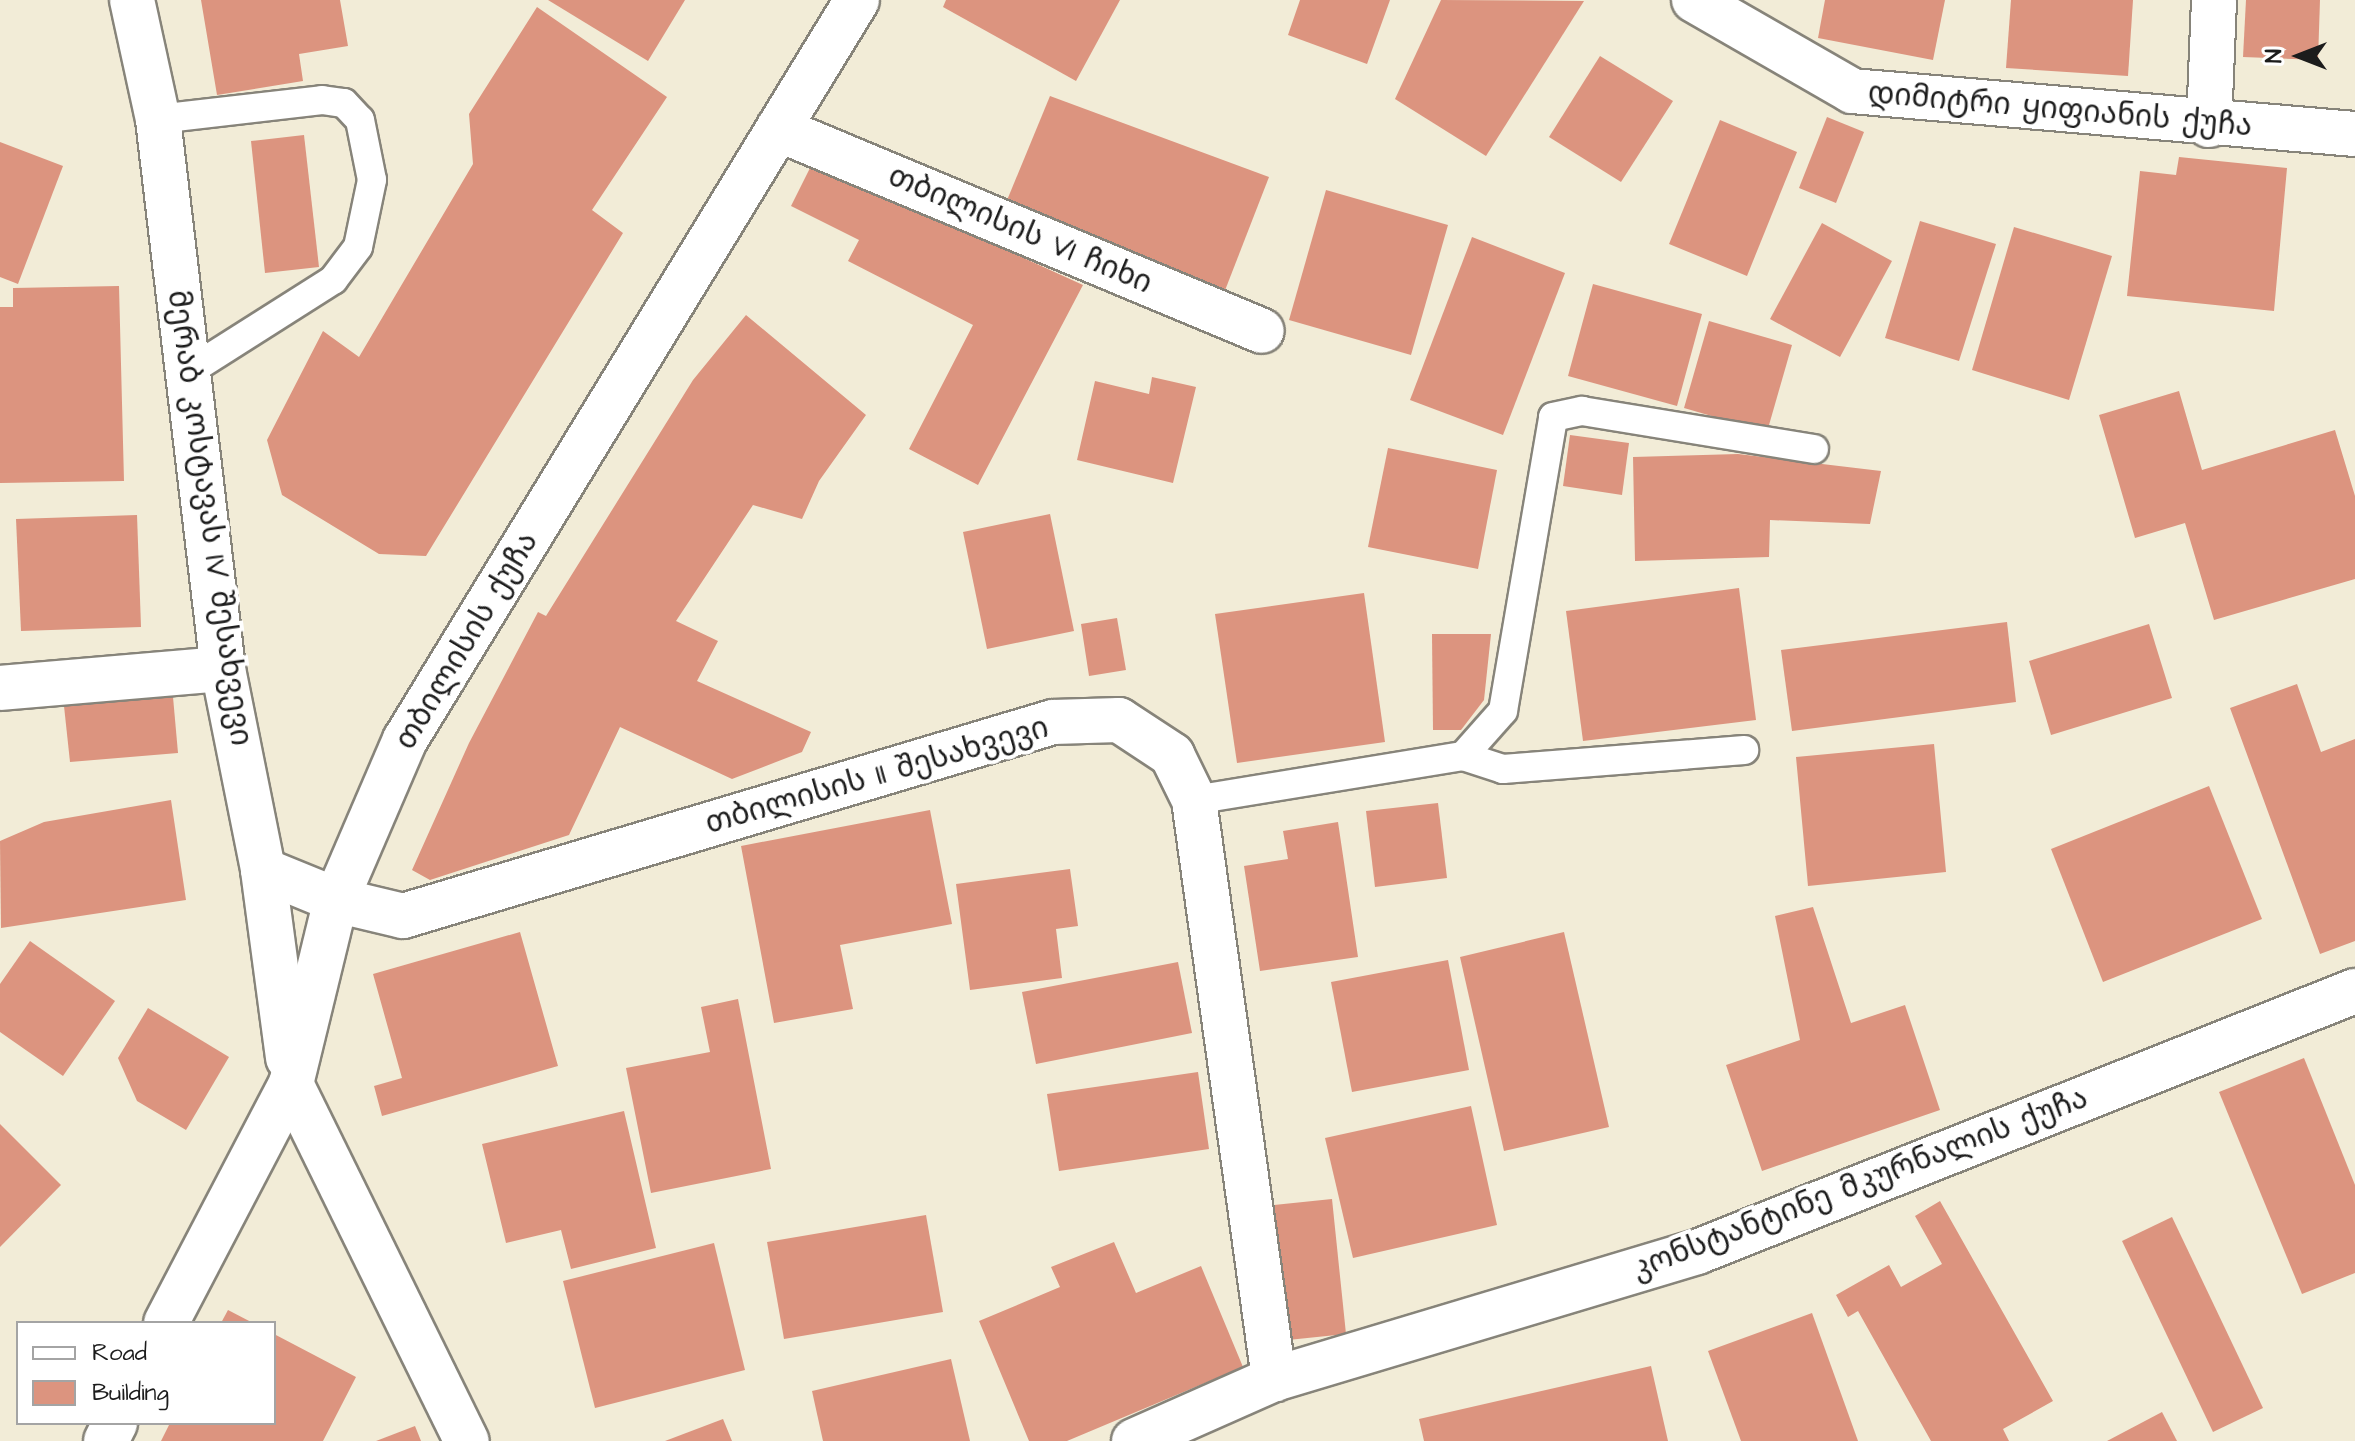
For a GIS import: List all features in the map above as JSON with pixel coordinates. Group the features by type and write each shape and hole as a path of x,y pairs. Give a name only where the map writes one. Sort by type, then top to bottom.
{"street":[{"name":"მერაბ კოსტავას IV შესახვევი","path":"132,0 158,119 223,669 263,870 291,1084 467,1441"},
{"name":"თბილისის ქუჩა","path":"167,1321 291,1084 336,900 405,740 857,0"},
{"name":"დიმიტრი ყიფიანის ქუჩა","path":"1694,0 1852,91 2209,125 2355,134"},
{"path":"2209,125 2214,0"},
{"name":"თბილისის VI ჩიხი","path":"778,129 1262,331"},
{"path":"0,688 223,669"},
{"name":"თბილისის II შესახვევი","path":"263,870 336,900 403,916 1053,722 1119,720 1172,755 1194,800 1274,1379"},
{"name":"კონსტანტინე მკურნალის ქუჩა","path":"1134,1441 1274,1379 1697,1252 2355,991"}],"lane":[{"path":"158,119 322,100 344,103 360,120 372,180 358,247 333,280 188,372"},
{"path":"1463,756 1503,711 1553,417 1582,411 1814,449"},
{"path":"1194,800 1463,756 1503,769 1744,750"}],"building":[{"path":"201,0 340,0 348,46 299,54 303,81 217,95"},
{"path":"548,0 685,0 648,61"},
{"path":"946,0 1120,0 1076,81 943,7"},
{"path":"1300,0 1390,0 1367,64 1288,35"},
{"path":"1441,0 1584,1 1486,156 1395,99"},
{"path":"1825,0 1945,0 1933,60 1818,38"},
{"path":"2011,0 2133,0 2128,76 2006,68"},
{"path":"2246,0 2320,0 2318,60 2243,57"},
{"path":"537,7 667,97 592,210 623,233 426,556 379,554 282,495 267,440 323,331 359,357 473,164 469,114"},
{"path":"1600,56 1673,101 1621,182 1549,137"},
{"path":"1050,96 1269,177 1224,293 1003,210"},
{"path":"1827,117 1864,132 1836,203 1799,188"},
{"path":"1720,120 1797,152 1747,276 1669,244"},
{"path":"304,135 319,267 265,273 251,141"},
{"path":"0,142 63,166 18,284 0,277"},
{"path":"2179,157 2287,168 2274,311 2127,296 2140,171 2176,175"},
{"path":"813,162 1083,285 978,485 909,449 973,325 848,261 859,240 791,206"},
{"path":"1326,190 1448,225 1411,355 1289,320"},
{"path":"1920,221 1996,244 1959,361 1885,338"},
{"path":"1822,223 1892,261 1840,357 1770,319"},
{"path":"2014,227 2112,256 2069,400 1972,370"},
{"path":"1472,237 1565,273 1503,435 1410,400"},
{"path":"1593,284 1702,314 1677,406 1568,376"},
{"path":"119,286 124,481 0,483 0,307 13,307 13,288"},
{"path":"746,315 866,415 819,481 802,519 753,505 676,621 718,641 697,681 811,732 802,752 732,779 620,727 569,835 430,880 412,870 469,743 538,612 546,616 693,380"},
{"path":"1709,321 1792,345 1767,432 1684,408"},
{"path":"1152,377 1196,387 1173,483 1077,460 1095,381 1149,394"},
{"path":"2179,391 2202,470 2335,430 2355,496 2355,579 2214,620 2185,523 2135,538 2099,415"},
{"path":"1570,435 1629,443 1622,495 1563,486"},
{"path":"1388,448 1497,470 1478,569 1368,547"},
{"path":"1738,454 1881,471 1870,524 1770,520 1769,557 1635,561 1633,457"},
{"path":"1050,514 1074,631 987,649 963,532"},
{"path":"137,515 141,627 21,631 16,519"},
{"path":"1739,588 1756,720 1583,741 1566,611"},
{"path":"1364,593 1385,742 1237,763 1215,614"},
{"path":"1117,618 1126,670 1089,676 1081,624"},
{"path":"2007,622 2016,702 1792,731 1781,650"},
{"path":"2149,624 2172,698 2051,735 2029,661"},
{"path":"1432,634 1491,634 1484,700 1461,730 1433,730"},
{"path":"2297,684 2321,752 2355,739 2355,941 2320,954 2230,708"},
{"path":"173,697 178,753 70,762 64,706"},
{"path":"1934,744 1946,872 1808,886 1796,757"},
{"path":"2209,786 2262,919 2103,982 2051,849"},
{"path":"171,800 186,900 1,928 0,841 44,822"},
{"path":"1438,803 1447,878 1375,887 1366,811"},
{"path":"930,810 952,924 840,945 853,1009 774,1023 741,846"},
{"path":"1338,822 1358,957 1260,971 1244,866 1288,859 1283,831"},
{"path":"1070,869 1078,926 1056,929 1062,978 970,990 956,884"},
{"path":"1813,907 1851,1023 1905,1005 1940,1110 1762,1171 1726,1065 1800,1040 1775,916"},
{"path":"520,932 558,1066 382,1116 374,1086 402,1078 373,974"},
{"path":"1564,932 1609,1127 1504,1151 1460,957"},
{"path":"30,941 115,1001 63,1076 0,1032 0,984"},
{"path":"1448,960 1469,1070 1352,1092 1331,982"},
{"path":"1178,962 1192,1033 1036,1064 1022,992"},
{"path":"738,999 771,1169 651,1193 626,1068 710,1052 701,1007"},
{"path":"148,1008 229,1057 186,1130 137,1101 118,1058"},
{"path":"2304,1058 2355,1185 2355,1273 2302,1294 2219,1092"},
{"path":"1198,1072 1209,1149 1059,1171 1047,1094"},
{"path":"1471,1106 1497,1225 1353,1258 1325,1138"},
{"path":"624,1111 656,1248 571,1269 561,1230 506,1243 482,1144"},
{"path":"0,1124 61,1185 0,1247"},
{"path":"1332,1199 1346,1334 1288,1340 1274,1205"},
{"path":"1940,1201 2053,1401 2003,1429 2009,1441 1931,1441 1858,1311 1848,1317 1836,1295 1889,1265 1901,1287 1942,1264 1915,1216"},
{"path":"926,1215 943,1312 784,1339 767,1242"},
{"path":"2172,1217 2263,1408 2213,1432 2122,1241"},
{"path":"1114,1242 1136,1293 1201,1266 1243,1367 1067,1441 1029,1441 979,1321 1060,1287 1051,1267"},
{"path":"714,1243 745,1370 595,1408 563,1281"},
{"path":"228,1310 249,1321 222,1321"},
{"path":"1812,1313 1858,1441 1741,1441 1708,1351"},
{"path":"276,1335 356,1377 323,1441 161,1441 169,1425 276,1425"},
{"path":"951,1359 970,1441 823,1441 812,1391"},
{"path":"1651,1366 1668,1441 1424,1441 1419,1419"},
{"path":"2162,1412 2177,1441 2107,1441"},
{"path":"723,1419 732,1441 665,1441"},
{"path":"415,1426 421,1441 376,1441"}]}
